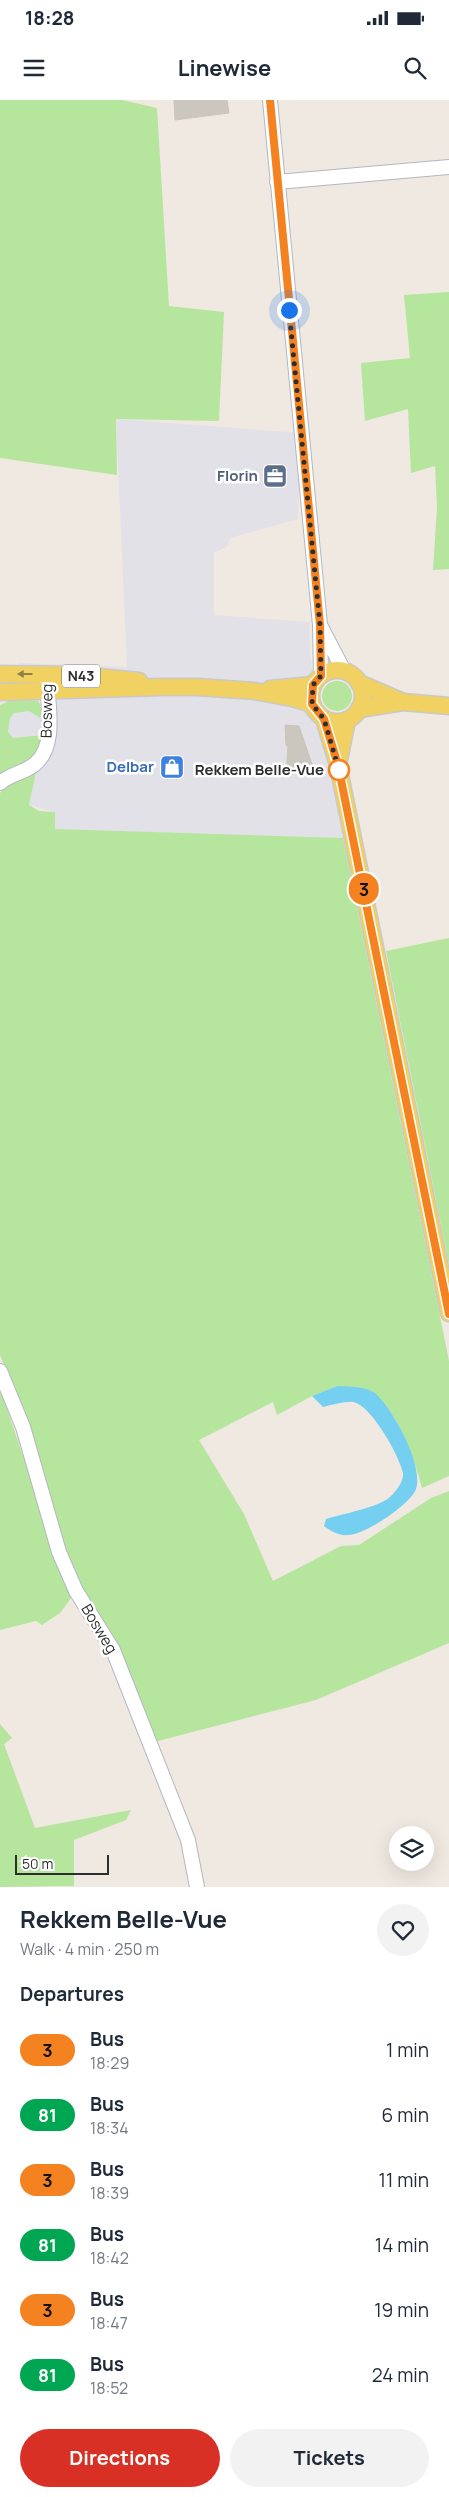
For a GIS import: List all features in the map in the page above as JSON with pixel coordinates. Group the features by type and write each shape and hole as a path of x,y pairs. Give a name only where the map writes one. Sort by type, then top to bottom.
{"main road":[{"name":"N43","path":"255,692 317,681 327,672 344,671"},
{"path":"344,671 359,683 404,702 449,706"},
{"name":"N43","path":"0,674 47,674 131,679 161,687"},
{"path":"317,681 312,704 324,719 338,765 449,1313"},
{"path":"338,765 353,714 362,697 359,683"},
{"name":"N43","path":"0,692 161,687 255,692 292,698 312,704"},
{"path":"324,719 332,722 353,714 404,702"}],"street":[{"path":"270,100 320,625 317,681"},
{"path":"277,182 449,167"},
{"path":"320,625 344,671"},
{"name":"Bosweg","path":"0,783 36,764 45,750 50,725 47,674"},
{"name":"Bosweg","path":"0,1370 23,1427 59,1552 76,1591 113,1650 188,1840 197,1887"}],"shaded area":[{"path":"116,419 301,433 298,519 230,538 228,546 214,553 214,615 309,622 310,654 317,699 343,838 52,831 55,812 29,805 36,772 1,774 19,663 127,667"}],"green space":[{"path":"0,100 122,100 157,108 169,306 224,312 219,421 116,419 117,475 0,458"},
{"path":"449,292 449,569 433,570 437,508 435,466 411,473 408,409 365,421 361,363 410,358 404,295"},
{"path":"337,681 343,682 351,690 351,702 343,710 337,711 331,710 323,702 322,696 323,690 331,682"},
{"path":"13,699 38,701 43,710 42,719 29,711 14,713 10,718 8,732 13,738 43,735 36,757 0,775 0,705"},
{"path":"36,772 29,805 39,811 55,812 55,829 343,838 449,1361 449,1476 422,1488 408,1444 391,1413 385,1406 375,1400 337,1386 312,1396 277,1415 273,1402 199,1440 244,1514 273,1581 341,1546 359,1545 431,1498 449,1491 449,1643 316,1700 154,1742 75,1578 63,1548 35,1442 0,1355 0,793 6,786"},
{"path":"449,938 449,1265 386,951"},
{"path":"0,1388 71,1598 60,1613 42,1625 36,1621 0,1630"},
{"path":"0,1724 12,1738 4,1744 35,1828 131,1810 126,1820 74,1840 74,1886 0,1887"}],"water":[{"path":"337,1386 367,1389 375,1393 382,1401 390,1411 405,1438 416,1466 417,1479 416,1489 406,1503 376,1524 356,1534 348,1535 338,1534 326,1528 324,1526 326,1519 370,1507 386,1500 399,1486 403,1473 384,1433 369,1413 361,1406 350,1402 323,1407 312,1396"}],"building":[{"path":"174,100 227,100 229,113 175,120"},
{"path":"285,725 299,726 314,770 286,775 288,746 286,745"}],"bus line":[{"name":"3","path":"270,100 320,625 321,676 313,685 311,692 312,704 324,719 338,765 449,1314"}],"place":[{"name":"Florin","path":"275,476"},
{"name":"Delbar","path":"172,767"},
{"name":"Rekkem Belle-Vue","path":"339,770"}],"route":[{"path":"289,310 320,625 321,676 313,685 311,698 315,710 324,719 339,770"}]}
